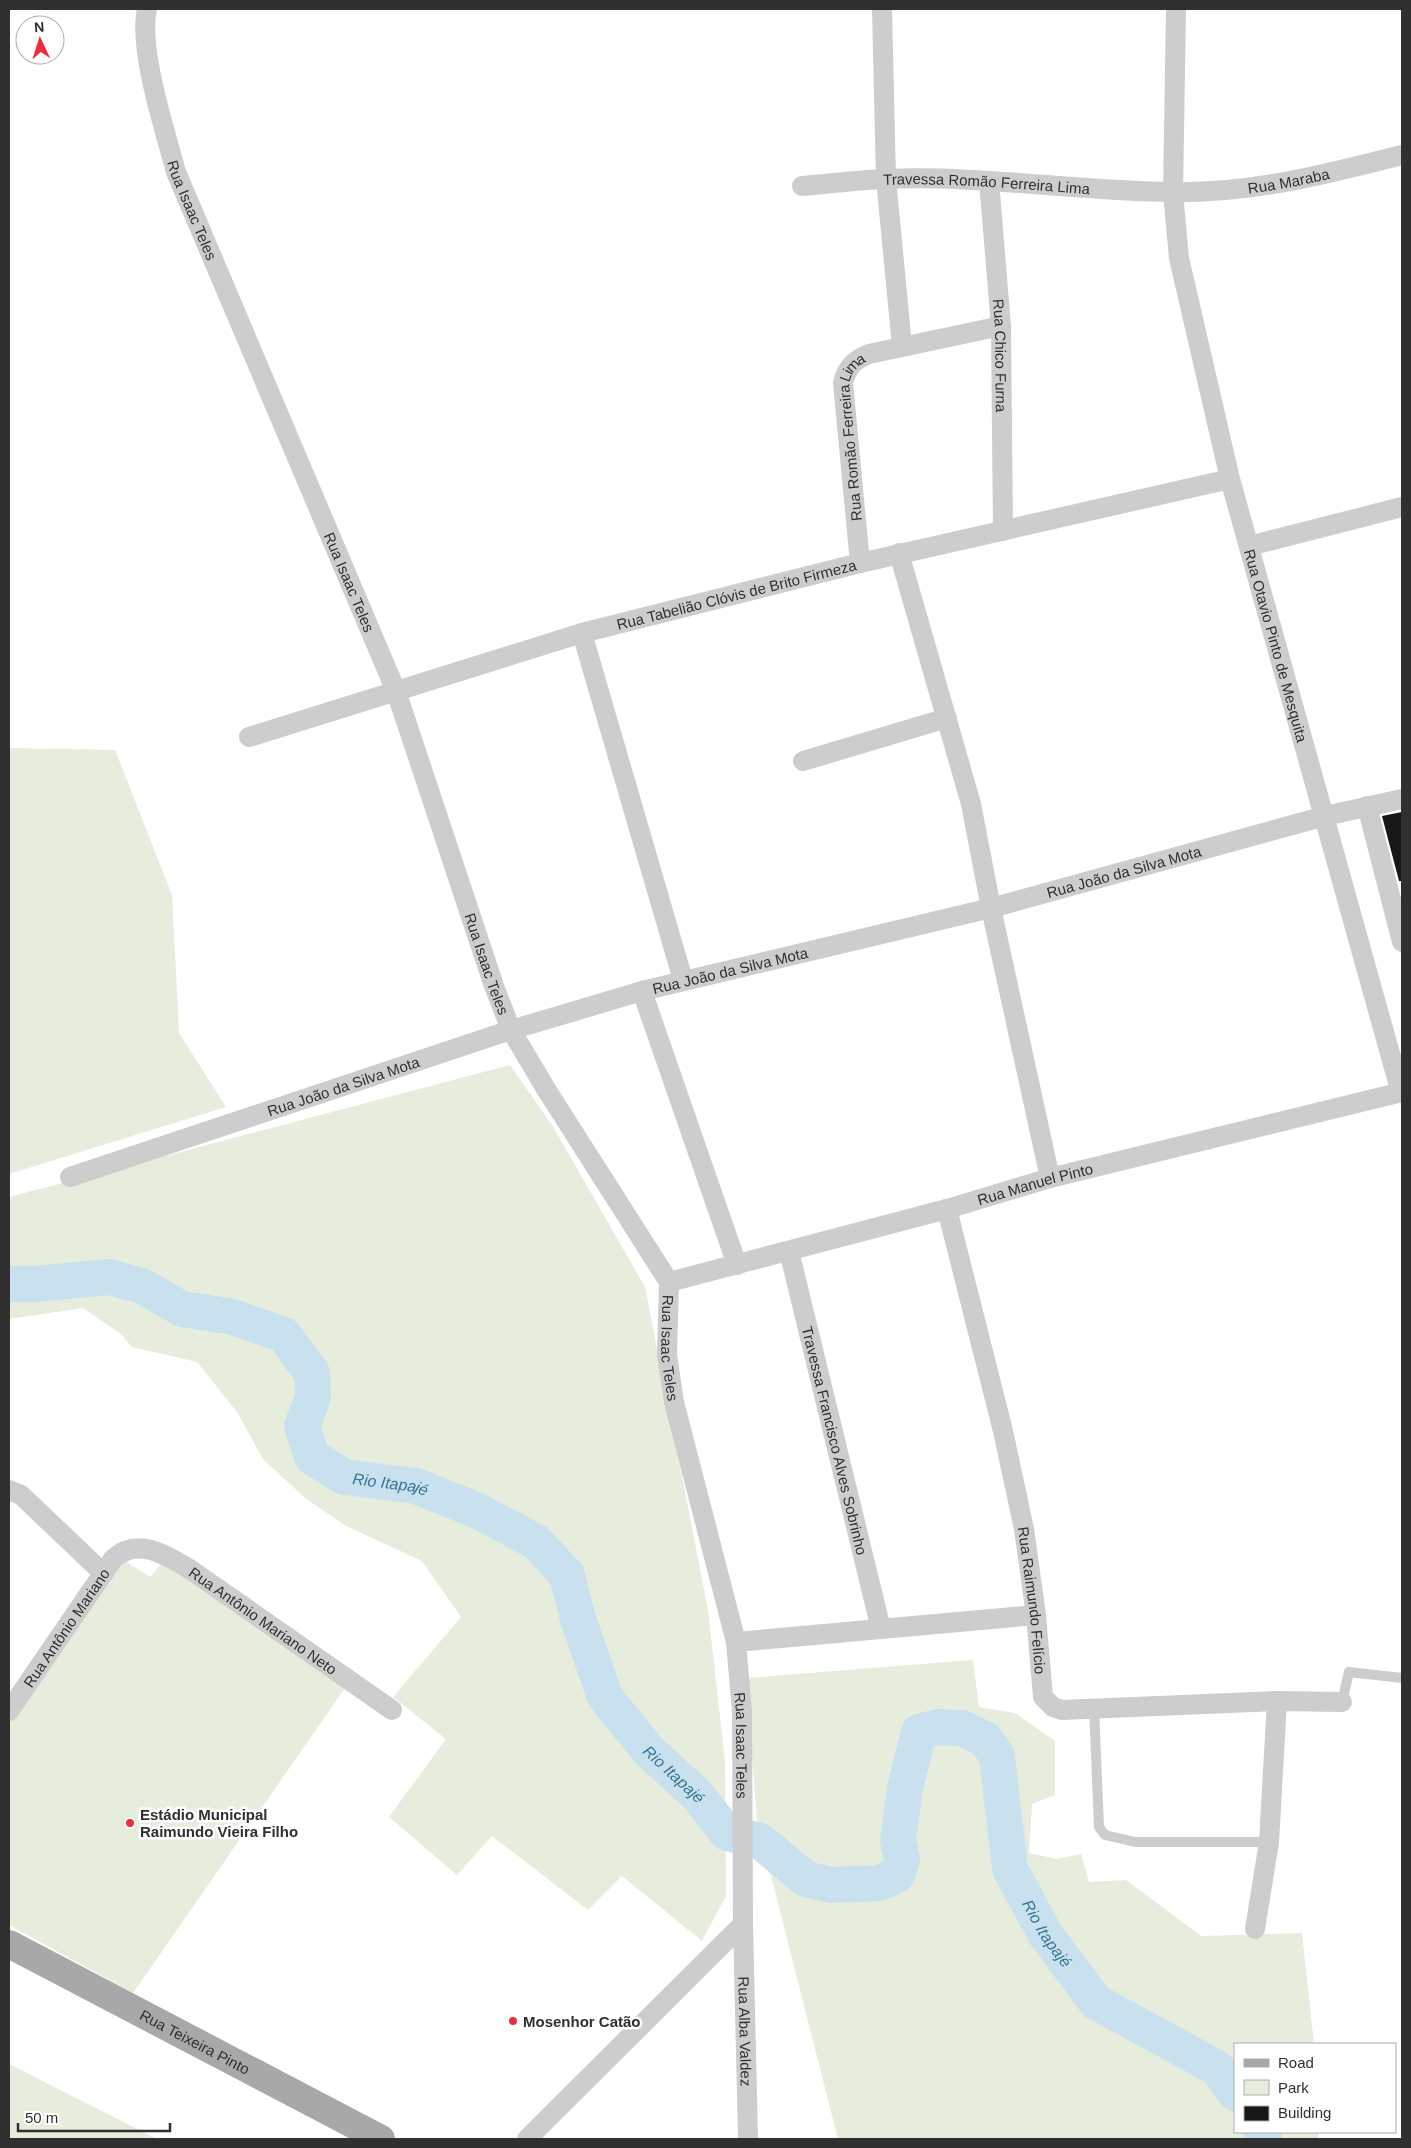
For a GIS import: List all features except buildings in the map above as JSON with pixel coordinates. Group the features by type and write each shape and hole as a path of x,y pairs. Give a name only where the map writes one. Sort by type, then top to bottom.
{"main road":[{"name":"Rua Teixeira Pinto","path":"9,1944 381,2139"}],"street":[{"path":"882,9 886,179 902,346"},
{"name":"Rua Otavio Pinto de Mesquita","path":"1176,9 1172,192 1180,258 1230,479 1402,1092"},
{"name":"Rua Isaac Teles","path":"145,12 146,45 157,102 176,172 396,691 491,977 511,1030 546,1089 669,1282 667,1356 674,1402 736,1642 742,1712 743,1924"},
{"name":"Rua Maraba","path":"1172,192 1247,188 1331,173 1402,155"},
{"name":"Travessa Romão Ferreira Lima","path":"802,186 886,179 989,182 1172,192"},
{"name":"Rua Chico Furna","path":"989,182 1000,326 1003,531"},
{"name":"Rua Romão Ferreira Lima","path":"860,563 843,383 846,371 855,360 869,354 1000,326"},
{"name":"Rua Tabelião Clóvis de Brito Firmeza","path":"249,737 582,633 860,563 1230,479"},
{"path":"1249,546 1402,507"},
{"path":"899,554 971,804 991,908 1050,1178"},
{"path":"582,633 683,980"},
{"path":"802,761 947,718"},
{"name":"Rua João da Silva Mota","path":"70,1177 511,1030 683,980 991,908 1325,816 1402,799"},
{"path":"1367,806 1402,942"},
{"path":"642,992 737,1265"},
{"name":"Rua Manuel Pinto","path":"669,1282 946,1209 1050,1178 1402,1092"},
{"name":"Rua Raimundo Felício","path":"946,1209 1003,1431 1024,1529 1036,1615 1043,1697 1053,1707 1062,1710 1277,1702 1342,1702"},
{"name":"Travessa Francisco Alves Sobrinho","path":"789,1251 881,1629"},
{"path":"9,1490 21,1495 102,1572"},
{"name":"Rua Antônio Mariano Neto","path":"127,1548 138,1547 154,1552 191,1570 392,1710"},
{"name":"Rua Antônio Mariano","path":"9,1711 102,1572 113,1558 127,1548"},
{"path":"736,1642 1036,1615"},
{"path":"1255,1929 1269,1842 1277,1702"},
{"path":"527,2139 743,1924"},
{"name":"Rua Alba Valdez","path":"743,1924 748,2139"}],"lane":[{"path":"1342,1702 1349,1672 1402,1678"},
{"path":"1094,1708 1099,1827 1105,1835 1135,1842 1269,1842"}],"green space":[{"path":"9,748 115,750 172,895 179,1033 226,1107 9,1174"},
{"path":"510,1065 552,1125 645,1287 708,1610 725,1761 726,1896 702,1941 622,1876 588,1910 492,1836 457,1875 389,1817 446,1739 393,1697 461,1617 422,1561 346,1526 305,1498 263,1459 237,1412 197,1362 132,1347 121,1334 83,1308 9,1319 9,1197"},
{"name":"Estádio Municipal Raimundo Vieira Filho","path":"123,1560 150,1577 163,1562 347,1685 133,1993 9,1925 9,1720"},
{"path":"973,1660 979,1707 1015,1713 1055,1741 1055,1795 1032,1804 1029,1853 1057,1859 1081,1854 1089,1882 1126,1880 1201,1936 1302,1933 1314,2043 1234,2043 1234,2133 1319,2133 1319,2139 838,2139 757,1821 746,1678"},
{"path":"9,2064 157,2139 9,2139"}],"waterway":[{"name":"Rio Itapajé","path":"9,1284 35,1284 109,1277 142,1286 182,1309 233,1317 284,1335 312,1373 313,1397 302,1426 312,1457 344,1477 416,1486 478,1511 536,1542 567,1575 578,1619 605,1697 649,1751 698,1796 727,1833 760,1841 806,1879 831,1885 879,1883 897,1875 902,1859 898,1841 905,1788 919,1732 938,1727 962,1728 985,1739 997,1756 1010,1869 1045,1934 1096,2002 1217,2068 1234,2092"},
{"name":"Rio Itapajé","path":"1262,2133 1264,2139"}],"place":[{"name":"Estádio Municipal Raimundo Vieira Filho","path":"130,1823"},
{"name":"Mosenhor Catão","path":"513,2021"}]}
